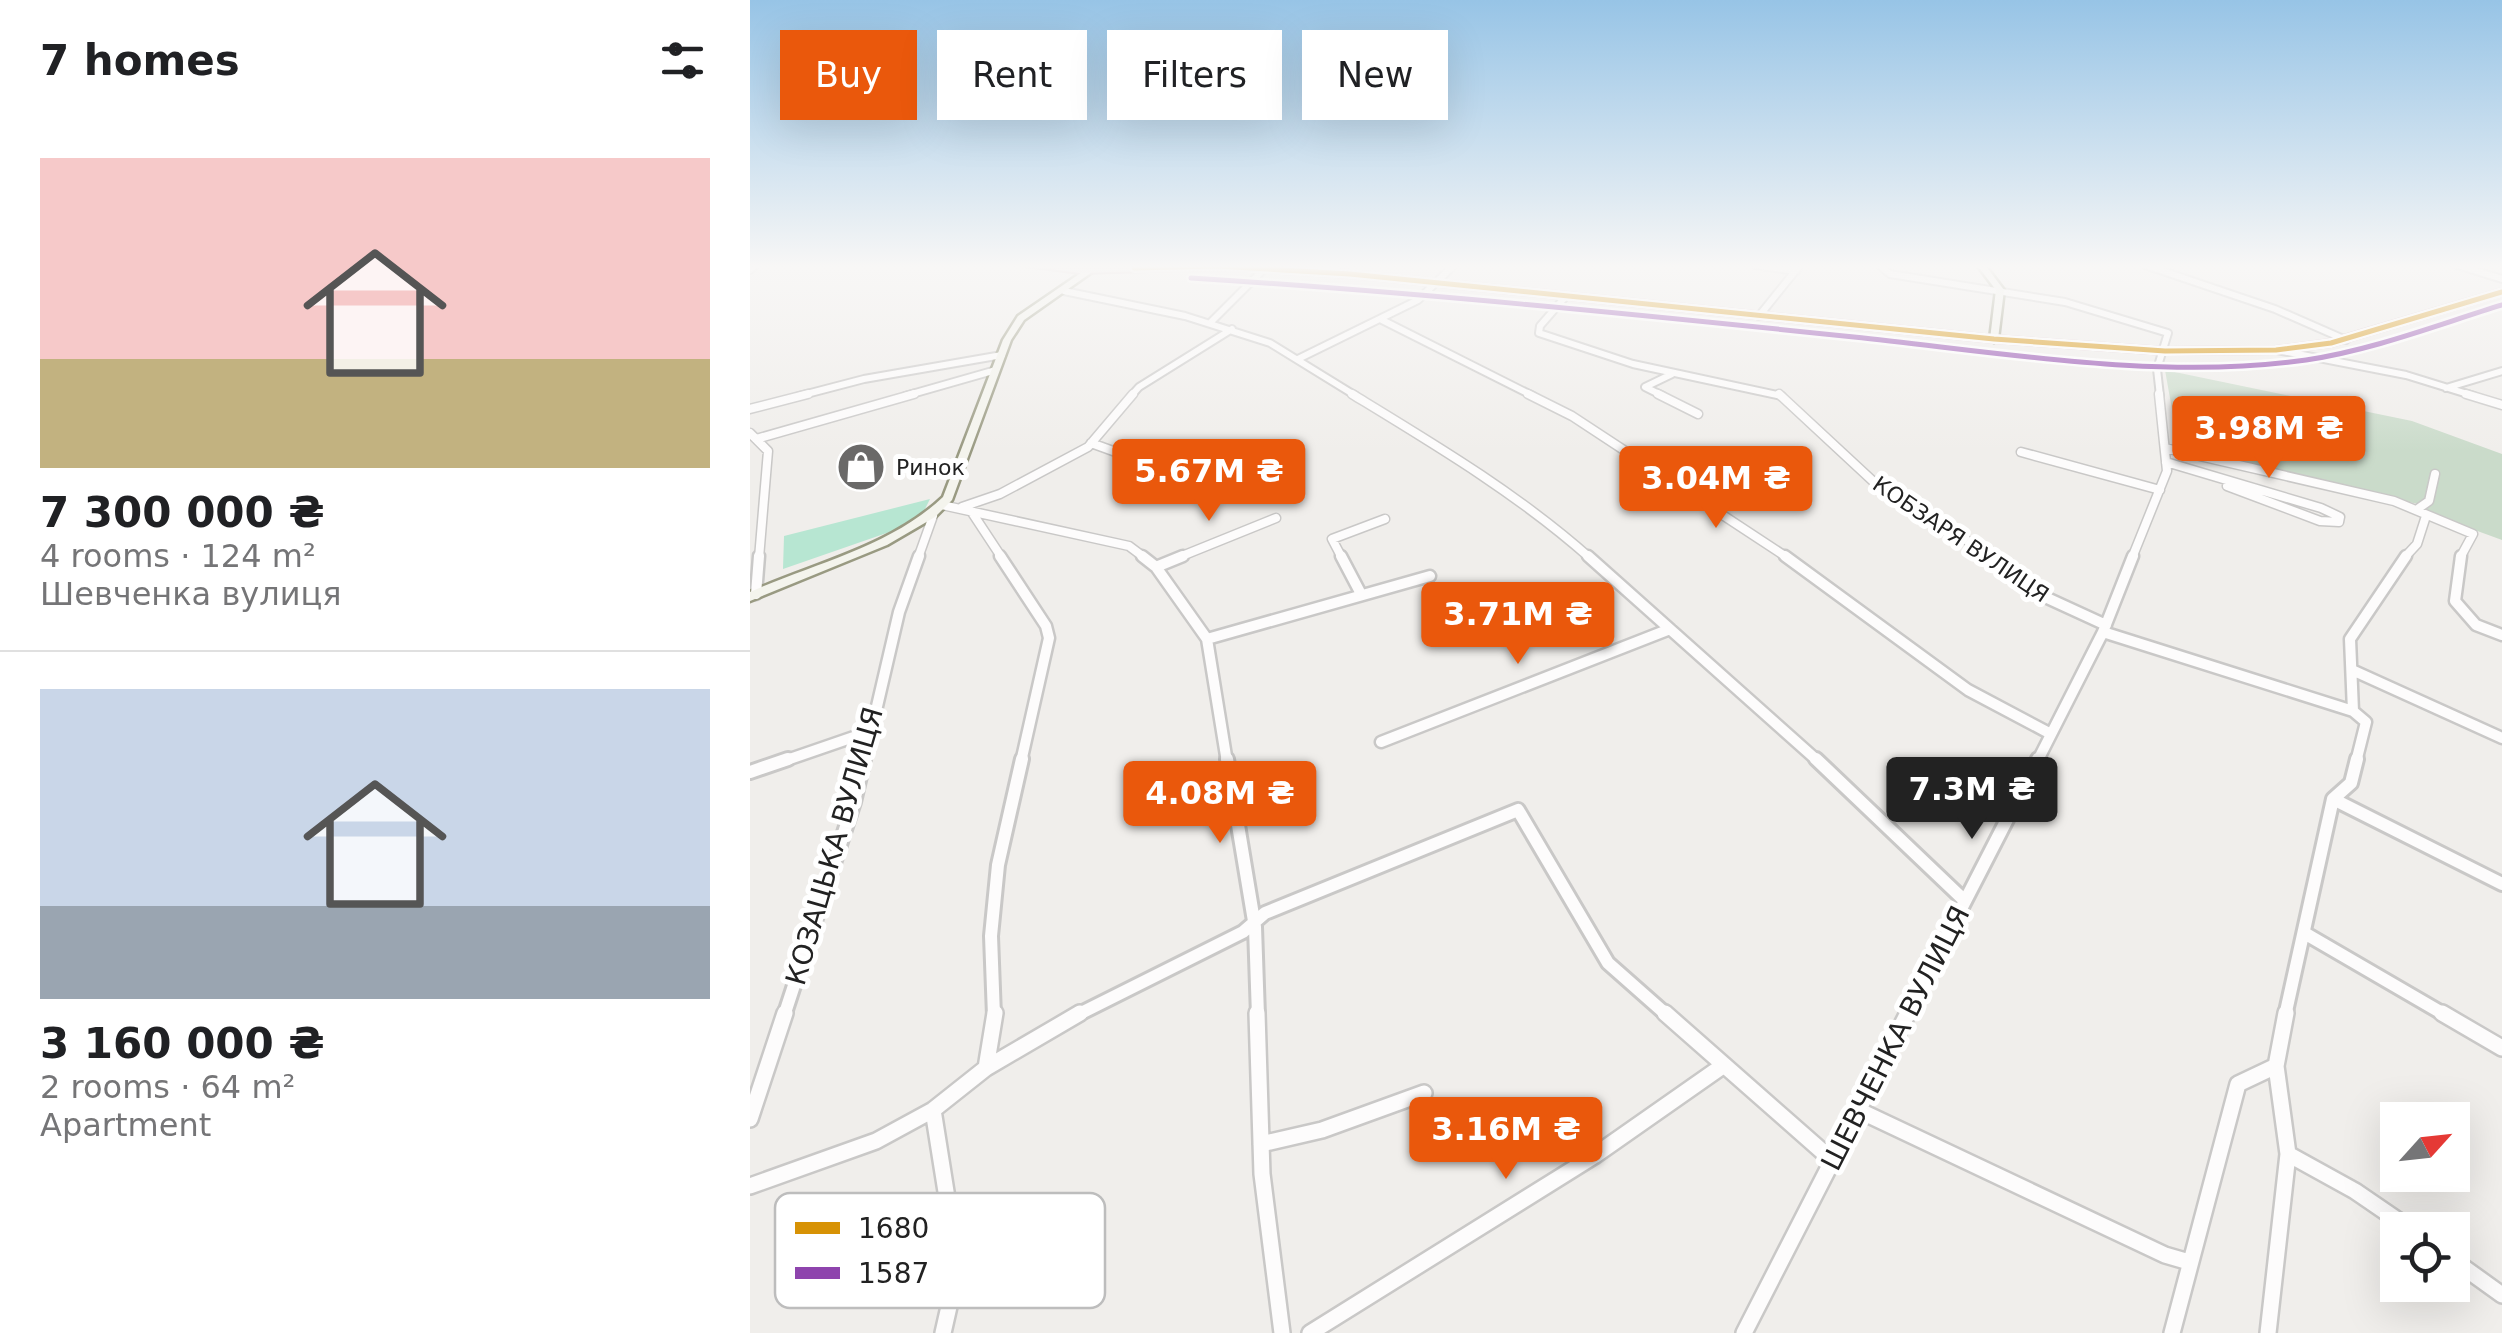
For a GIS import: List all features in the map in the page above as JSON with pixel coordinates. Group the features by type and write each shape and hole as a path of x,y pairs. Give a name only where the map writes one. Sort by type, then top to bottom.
{"highway":[{"path":"1874,327 2165,351 2276,350 2346,340 2388,327"}],"street":[{"path":"937,510 1016,327"},
{"path":"1225,327 1270,342 1298,359 1450,454 1555,528 1808,751 1965,901"},
{"path":"1298,359 1366,327"},
{"path":"1396,327 1572,416 1766,542 1968,690 2051,734"},
{"name":"КОБЗАРЯ ВУЛИЦЯ","path":"1540,327 1539,333 1673,374 1778,394 1795,405 1811,426 1876,484 1936,517 2032,591 2105,628 2353,711"},
{"path":"1994,339 1995,327"},
{"path":"2153,327 2168,334 2165,351"},
{"path":"2316,327 2346,340"},
{"path":"966,509 1054,467 1091,443 1139,387 1232,329"},
{"path":"2276,350 2339,360 2502,405"},
{"name":"ШЕВЧЕНКА ВУЛИЦЯ","path":"1744,1333 2105,628 2168,472 2157,369 2165,351"},
{"path":"750,409 864,380 1002,356"},
{"path":"996,370 753,436 768,451 753,596 898,535 937,510 966,509 1115,540 1156,567 1207,639 1254,922 1261,1144 1282,1333"},
{"path":"2446,388 2502,371"},
{"path":"1673,374 1645,387 1698,414"},
{"path":"1091,443 1212,487"},
{"path":"2021,452 2160,490"},
{"path":"2166,454 2193,469 2293,512 2320,522 2339,522 2340,517 2321,508 2193,469"},
{"path":"2166,454 2422,512 2473,534 2461,553 2455,600 2476,625 2502,635"},
{"path":"2268,1333 2288,1154 2276,1066 2299,944 2306,934 2334,799 2351,782 2366,722 2353,711 2350,639 2394,570 2417,544 2422,512 2435,474"},
{"path":"966,509 1046,626 1049,638 998,865 991,936 996,1011 986,1068"},
{"name":"КОЗАЦЬКА ВУЛИЦЯ","path":"750,1119 854,802 899,612 937,510"},
{"path":"1156,567 1276,518"},
{"path":"1361,594 1332,538 1385,519"},
{"path":"1207,639 1430,576"},
{"path":"1381,742 1670,629"},
{"path":"2352,670 2502,738"},
{"path":"750,772 870,731"},
{"path":"2334,799 2502,884"},
{"path":"750,1186 876,1141 933,1110 986,1068 1044,1031 1243,932 1265,913 1518,810 1608,963 1832,1160"},
{"path":"2306,934 2502,1048"},
{"path":"1310,1333 1594,1156 1724,1065"},
{"path":"2172,1333 2238,1084 2276,1066"},
{"path":"1261,1144 1322,1130 1424,1093"},
{"path":"933,1110 946,1193"},
{"path":"1858,1110 2165,1255 2190,1262"},
{"path":"2288,1154 2385,1212"},
{"path":"2470,1272 2502,1295"},
{"path":"943,1333 949,1308"}],"green space":[{"path":"2165,370 2412,421 2502,454 2502,540 2431,514 2422,505 2179,449"},
{"path":"930,499 920,519 904,527 783,569 784,536"}],"transit line":[{"name":"1587","path":"1756,327 2117,362 2223,365 2333,355 2431,327"},
{"name":"1680","path":"1877,327 2165,351 2276,350 2331,343 2384,327"}],"place":[{"name":"Ринок","path":"861,467"}]}
